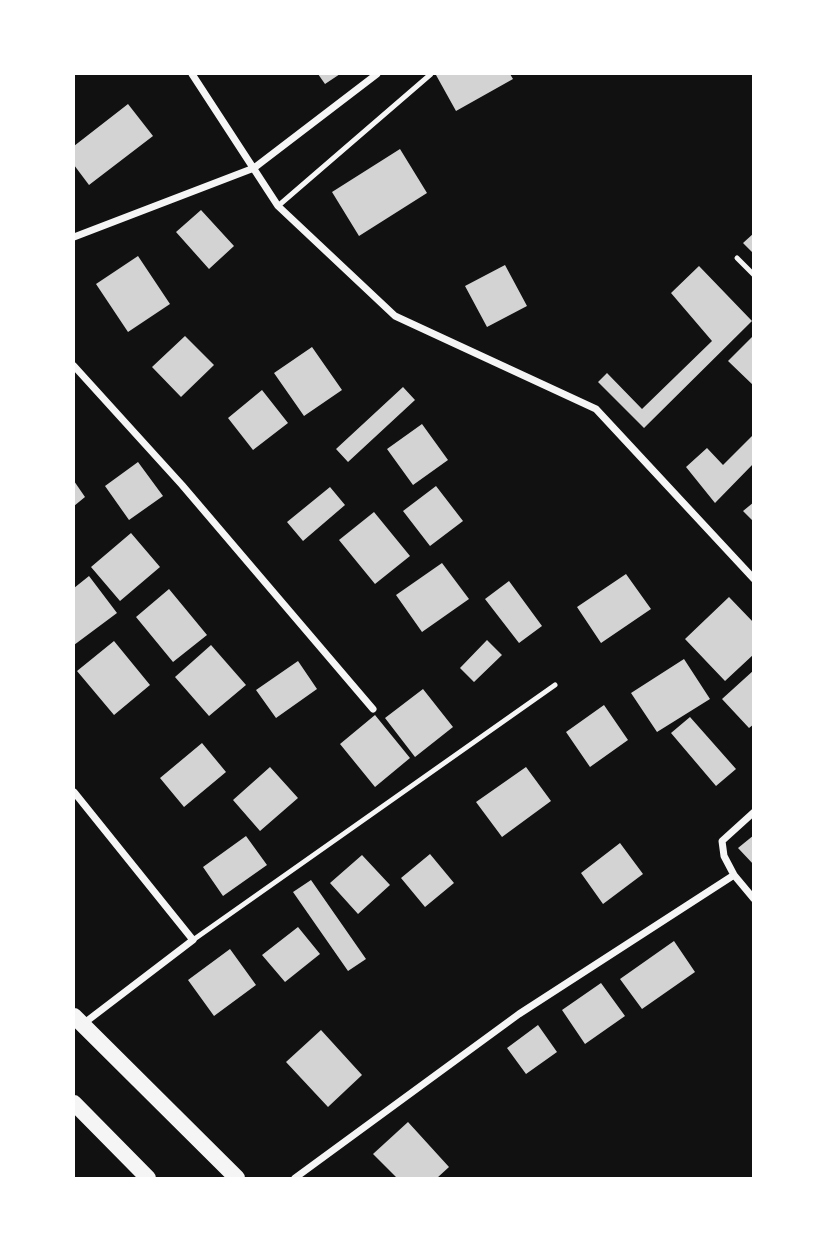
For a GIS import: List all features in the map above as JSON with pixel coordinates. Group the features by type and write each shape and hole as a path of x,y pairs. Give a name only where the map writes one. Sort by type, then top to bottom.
{"main road":[{"path":"78,1020 237,1178"},
{"path":"74,1103 144,1177"}],"street":[{"path":"192,74 278,206 395,316 596,409 754,579"},
{"path":"74,237 254,168 377,74"},
{"path":"74,366 181,485 373,709"},
{"path":"74,792 193,940 78,1020"},
{"path":"754,812 722,841 724,856 734,875 754,899"},
{"path":"295,1178 519,1014 734,875"}],"lane":[{"path":"278,206 431,74"},
{"path":"737,258 754,275"},
{"path":"193,940 555,685"}],"building":[{"path":"318,74 340,74 325,84"},
{"path":"510,74 513,79 456,111 436,75"},
{"path":"128,104 153,136 89,185 74,165 74,146"},
{"path":"400,149 427,193 359,236 332,192"},
{"path":"201,210 234,246 209,269 176,232"},
{"path":"754,233 754,254 743,243"},
{"path":"138,256 170,304 128,332 96,284"},
{"path":"505,265 527,306 487,327 465,286"},
{"path":"699,266 752,321 644,428 598,382 607,373 642,409 712,341 671,293"},
{"path":"754,335 754,386 728,361"},
{"path":"185,336 214,365 181,397 152,367"},
{"path":"312,347 342,390 304,416 274,373"},
{"path":"403,387 415,400 348,462 336,449"},
{"path":"262,390 288,423 253,450 228,418"},
{"path":"422,424 448,460 413,485 387,449"},
{"path":"754,434 754,463 715,503 686,467 707,448 723,465"},
{"path":"138,462 163,496 129,520 105,486"},
{"path":"74,481 85,497 74,506"},
{"path":"436,486 463,521 430,546 403,511"},
{"path":"330,487 345,505 303,541 287,522"},
{"path":"754,502 754,522 743,511"},
{"path":"374,512 410,556 375,584 339,540"},
{"path":"131,533 160,567 120,601 91,567"},
{"path":"442,563 469,599 422,632 396,595"},
{"path":"626,574 651,609 601,643 577,607"},
{"path":"89,576 117,613 74,645 74,588"},
{"path":"509,581 542,626 519,643 485,599"},
{"path":"169,589 207,635 173,662 136,617"},
{"path":"729,597 754,623 754,654 725,681 685,639"},
{"path":"487,640 502,655 474,682 460,668"},
{"path":"114,641 150,685 114,715 77,671"},
{"path":"211,645 246,685 209,716 175,677"},
{"path":"684,659 710,699 657,732 631,693"},
{"path":"298,661 317,689 276,718 256,690"},
{"path":"754,670 754,724 749,728 722,699"},
{"path":"423,689 453,727 415,757 385,718"},
{"path":"604,705 628,740 590,767 566,732"},
{"path":"375,715 410,758 375,787 340,744"},
{"path":"690,717 736,769 716,786 671,733"},
{"path":"202,743 226,772 184,807 160,778"},
{"path":"270,767 298,798 260,831 233,800"},
{"path":"526,767 551,801 502,837 476,802"},
{"path":"754,835 754,865 738,848"},
{"path":"246,836 267,865 223,896 203,867"},
{"path":"620,843 643,874 603,904 581,873"},
{"path":"430,854 454,883 425,907 401,878"},
{"path":"362,855 390,885 358,914 330,883"},
{"path":"311,880 366,959 348,971 293,892"},
{"path":"298,927 320,954 285,982 262,955"},
{"path":"674,941 695,972 642,1009 620,979"},
{"path":"230,949 256,985 214,1016 188,980"},
{"path":"601,983 625,1016 585,1044 562,1010"},
{"path":"538,1025 557,1052 526,1074 507,1048"},
{"path":"321,1030 362,1075 328,1107 286,1062"},
{"path":"408,1122 449,1167 437,1178 397,1178 373,1154"}]}
